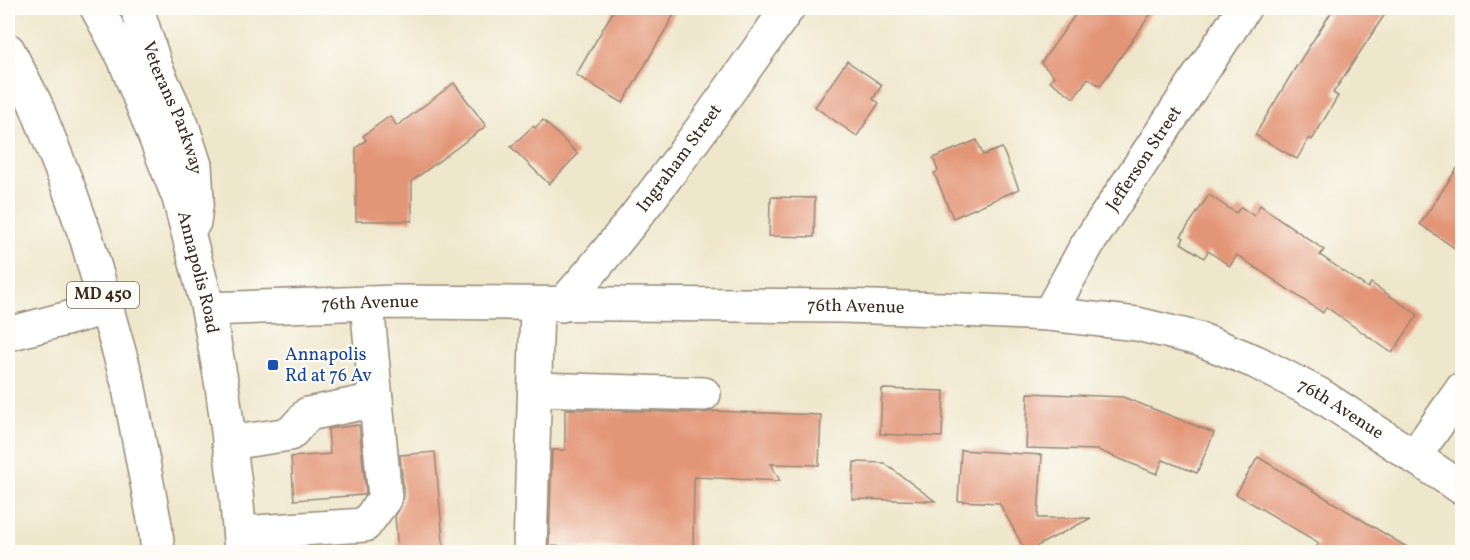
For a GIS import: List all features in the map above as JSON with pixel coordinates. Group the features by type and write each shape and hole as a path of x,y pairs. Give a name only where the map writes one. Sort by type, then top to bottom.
{"street":[{"name":"Annapolis Road","path":"97,8 124,58 179,198 208,309 222,386 241,542"},
{"name":"Veterans Parkway","path":"138,8 156,68 182,125 195,165 197,199 191,247"},
{"name":"Ingraham Street","path":"550,304 595,267 644,207 788,8"},
{"name":"Jefferson Street","path":"1049,314 1087,245 1244,8"},
{"name":"MD 450","path":"8,50 35,104 87,240 130,393 158,552"},
{"path":"8,77 35,104"},
{"name":"76th Avenue","path":"208,309 367,303 841,306 1049,314 1137,324 1199,339 1256,362 1320,395 1462,488"},
{"path":"241,542 365,525 385,498 367,303"},
{"path":"530,552 535,389 550,304"},
{"path":"10,328 107,308"},
{"path":"535,389 704,394"},
{"path":"1414,457 1462,389"},
{"path":"229,443 290,434 308,414 376,400"}],"building":[{"path":"615,8 678,8 623,103 576,75"},
{"path":"1080,8 1155,8 1100,86 1088,78 1074,98 1050,81 1054,76 1041,63"},
{"path":"1334,8 1389,8 1333,93 1338,96 1312,140 1309,138 1297,159 1255,135"},
{"path":"847,61 882,85 873,99 879,103 857,136 815,107"},
{"path":"454,83 486,126 412,181 412,221 356,221 356,148 366,140 363,136 390,116 397,126"},
{"path":"543,120 578,154 549,184 511,147 533,126 535,128"},
{"path":"977,140 983,155 1002,148 1019,189 953,218 934,173 938,171 933,158"},
{"path":"1462,161 1462,253 1420,224"},
{"path":"1209,195 1236,213 1241,207 1254,216 1260,205 1324,250 1320,255 1368,288 1371,283 1418,315 1392,353 1326,307 1323,313 1237,255 1230,266 1208,251 1204,258 1181,243 1184,238 1181,236"},
{"path":"771,197 815,198 814,237 769,236"},
{"path":"882,389 944,391 942,437 880,434"},
{"path":"1028,393 1123,397 1214,433 1197,473 1163,460 1157,474 1098,450 1026,448"},
{"path":"565,409 821,415 819,465 771,464 780,481 694,477 693,550 549,546 552,450 565,450"},
{"path":"359,425 366,493 294,500 291,457 330,454 328,429"},
{"path":"961,450 1042,455 1038,518 1091,518 1037,546 1036,552 1026,552 999,503 958,501"},
{"path":"435,452 444,552 398,552 395,516 404,496 400,455"},
{"path":"1258,457 1415,552 1313,552 1319,543 1236,494"},
{"path":"854,462 884,463 935,501 852,499"}],"place":[{"name":"Annapolis Rd at 76 Av","path":"273,365"}]}
